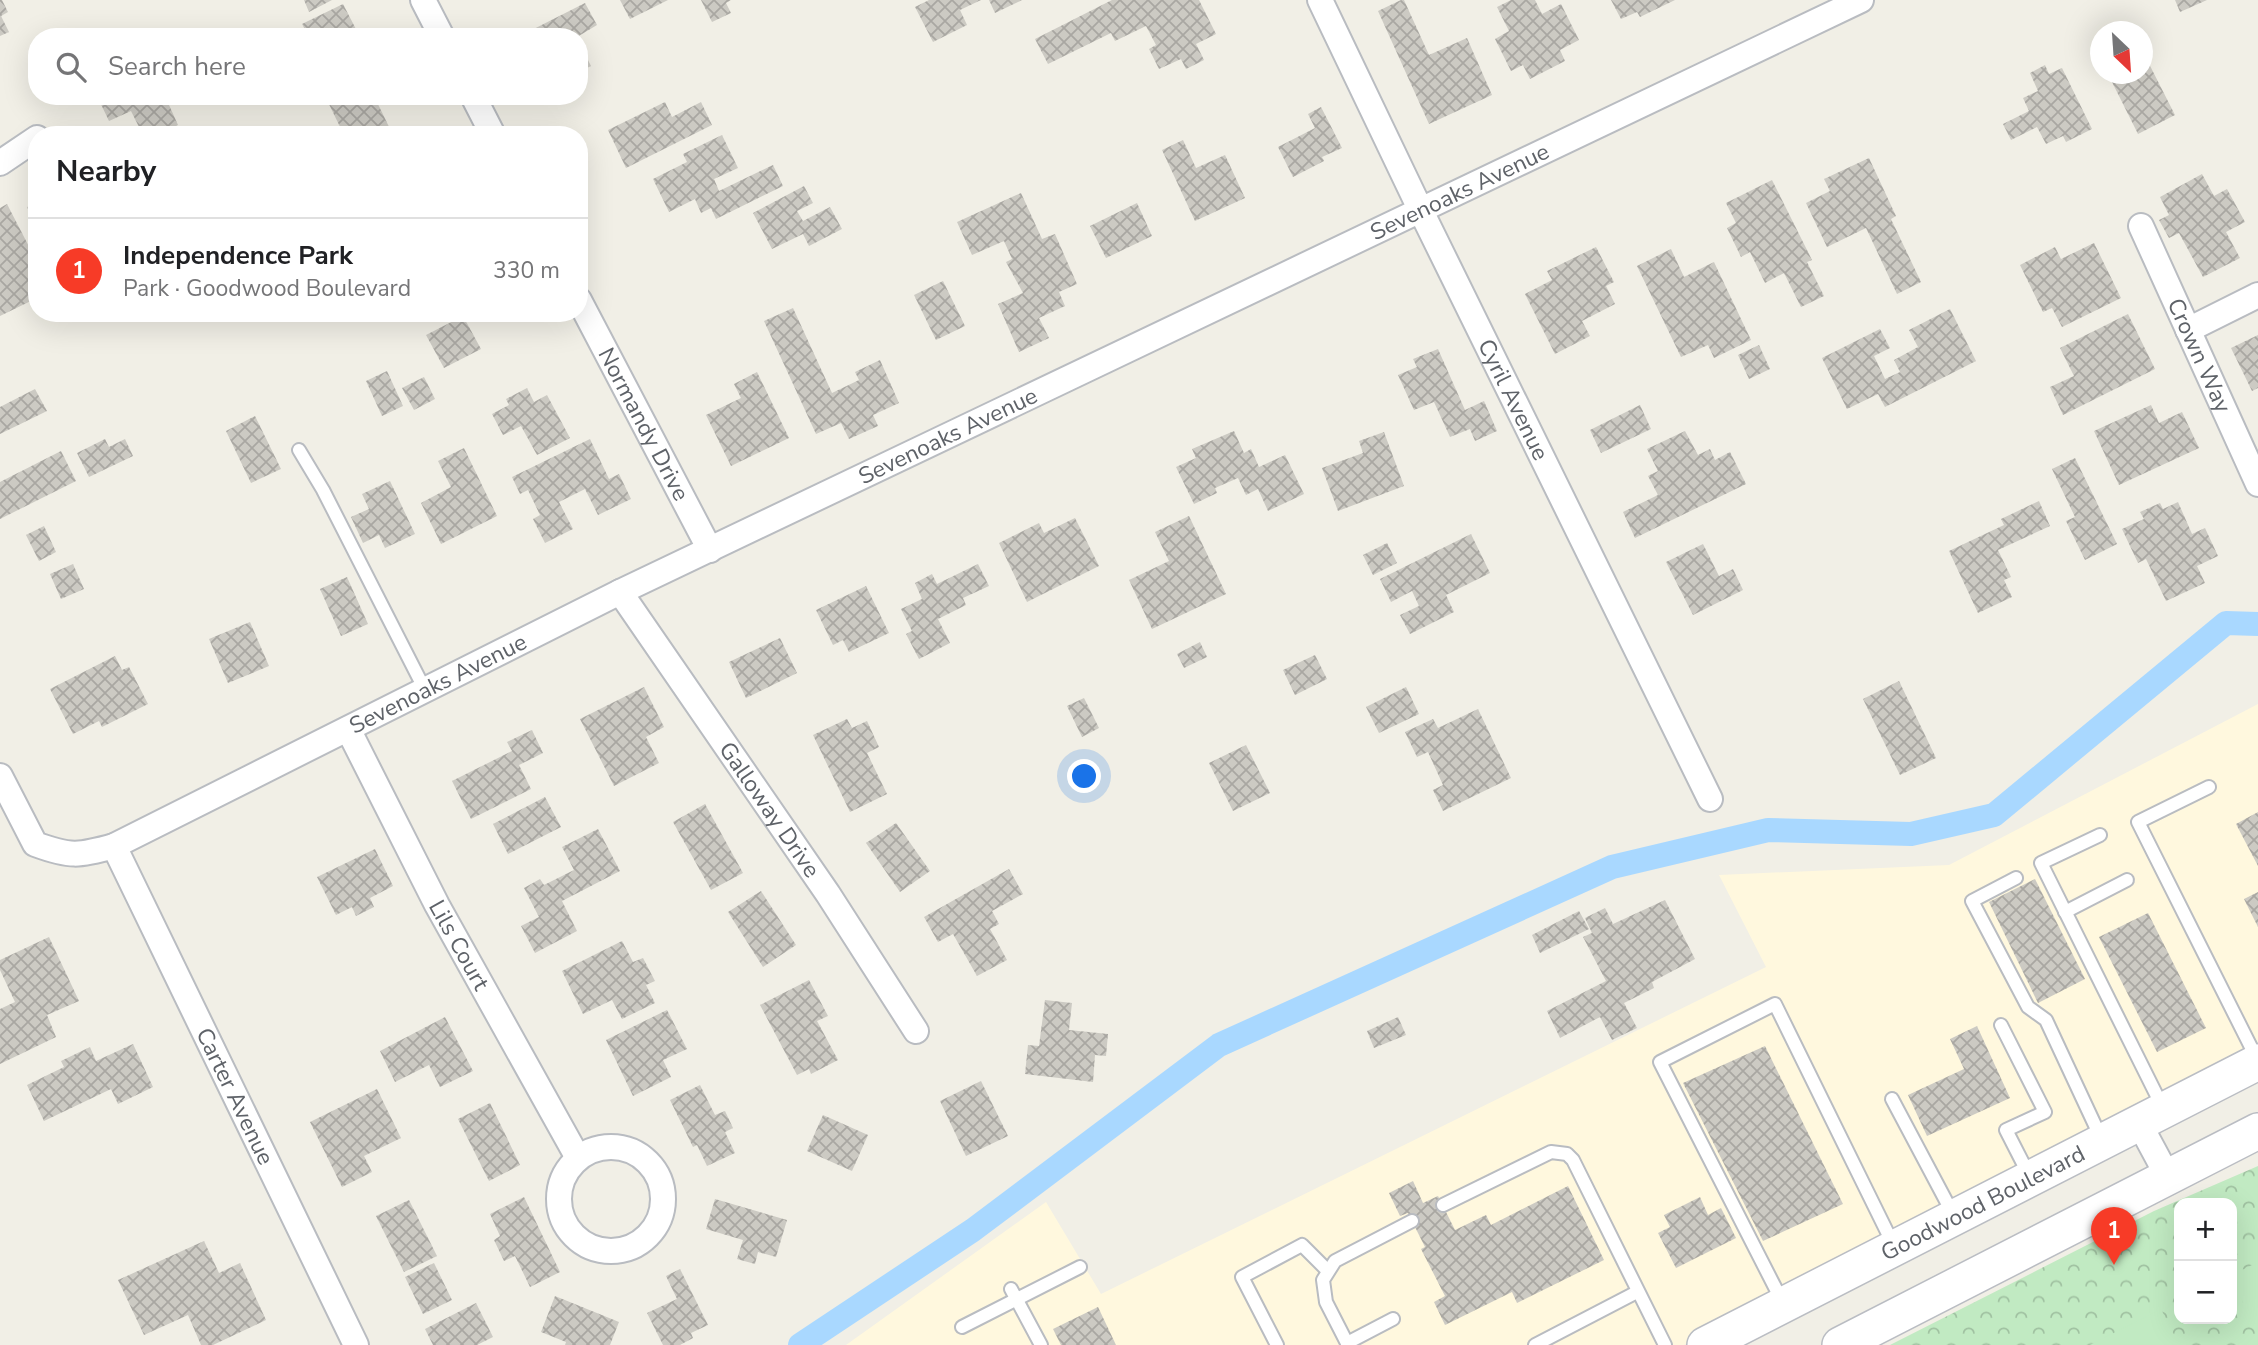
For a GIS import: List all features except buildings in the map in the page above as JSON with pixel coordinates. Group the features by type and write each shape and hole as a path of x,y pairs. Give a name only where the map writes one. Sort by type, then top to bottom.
{"main road":[{"name":"Goodwood Boulevard","path":"1705,1345 2258,1062"},
{"path":"1840,1345 2258,1131"}],"street":[{"path":"423,0 437,28"},
{"name":"Cyril Avenue","path":"1320,0 1710,799"},
{"name":"Sevenoaks Avenue","path":"0,776 35,844 61,853 81,855 114,846 620,592 1861,0"},
{"path":"478,105 488,126"},
{"path":"0,163 28,144"},
{"name":"Crown Way","path":"2141,226 2258,484"},
{"path":"2188,330 2258,295"},
{"name":"Normandy Drive","path":"588,317 710,550"},
{"name":"Galloway Drive","path":"620,592 828,894 916,1031"},
{"name":"Lils Court","path":"348,729 437,905 578,1158"},
{"name":"Carter Avenue","path":"114,846 356,1345"},
{"path":"2151,1116 2168,1177"},
{"path":"617,1147 636,1153 652,1166 661,1184 663,1205 656,1224 643,1240 625,1249 604,1251 585,1245 569,1232 560,1213 558,1193 565,1174 578,1158 596,1149 617,1147"}],"lane":[{"path":"299,450 323,490 425,690"},
{"path":"2209,787 2138,822 2258,1062"},
{"path":"2100,835 2041,863 2065,912 2151,1116"},
{"path":"2016,878 1972,901 2028,1007 2046,1020 2103,1141"},
{"path":"2065,912 2127,880"},
{"path":"1784,1305 1660,1062 1775,1004 1895,1248"},
{"path":"2001,1025 2045,1112 2006,1130 2031,1178"},
{"path":"1892,1099 1954,1217"},
{"path":"1443,1205 1551,1152 1567,1154 1573,1160 1665,1345"},
{"path":"1393,1319 1347,1342 1326,1302 1323,1280 1335,1261 1412,1221"},
{"path":"1277,1345 1242,1277 1302,1245 1328,1272"},
{"path":"962,1327 1014,1294 1080,1267"},
{"path":"1535,1345 1634,1286"},
{"path":"1014,1294 1041,1345"}],"shaded area":[{"path":"2258,704 2258,1048 1987,1191 1684,1345 846,1345 1046,1202 1101,1294 1766,967 1719,875 1949,865"}],"green space":[{"path":"2258,1166 2258,1345 1890,1345 2174,1202 2174,1324 2237,1324 2237,1198 2184,1198"},
{"path":"2258,1262 2258,1332 2237,1291 2237,1272"},
{"path":"2161,1309 2179,1345 2090,1345"}],"waterway":[{"path":"800,1345 973,1230 1219,1045 1612,867 1768,830 1911,834 1994,815 2226,623 2258,624"}],"place":[{"name":"Independence Park","path":"2114,1265"}]}
